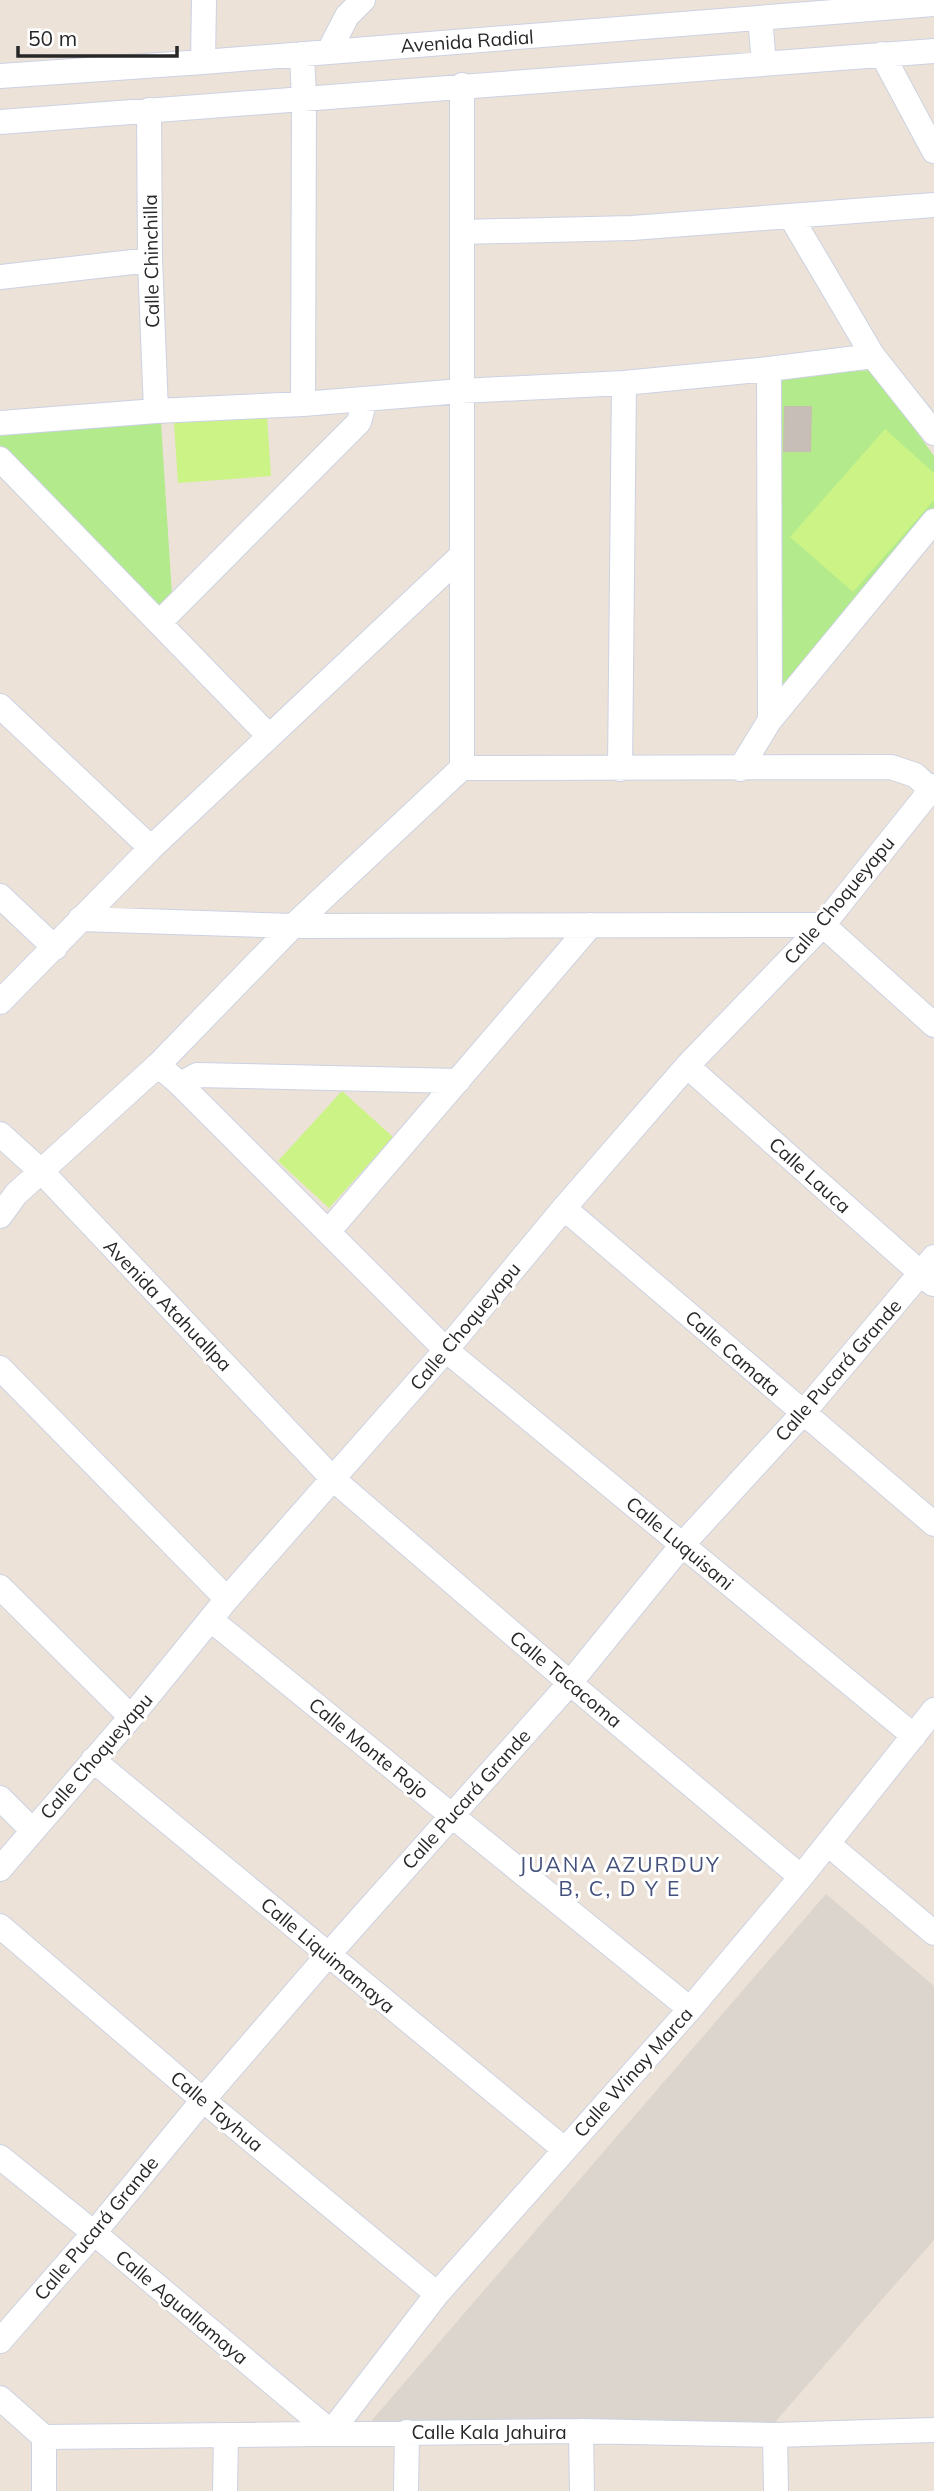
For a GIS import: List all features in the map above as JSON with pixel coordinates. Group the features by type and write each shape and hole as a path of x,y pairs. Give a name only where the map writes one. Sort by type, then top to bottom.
{"street":[{"path":"203,62 204,0"},
{"path":"329,51 347,16 363,0"},
{"name":"Avenida Radial","path":"0,76 302,54 690,12 760,18 934,4"},
{"path":"760,18 764,63"},
{"path":"0,122 934,51"},
{"path":"302,54 303,404"},
{"path":"882,54 934,151"},
{"path":"462,85 462,768"},
{"name":"Calle Chinchilla","path":"149,110 150,260 156,411"},
{"path":"462,232 632,228 934,205"},
{"path":"791,217 873,356 934,433"},
{"path":"0,277 150,260"},
{"path":"0,423 156,411 365,400 461,391 624,383 873,356"},
{"path":"769,369 770,720"},
{"path":"620,769 624,383"},
{"path":"160,622 359,422 365,400"},
{"path":"0,459 269,736"},
{"path":"740,769 770,720 934,521"},
{"path":"0,1002 151,848 461,556"},
{"path":"0,706 151,848"},
{"path":"0,1216 8,1191 42,1172 158,1065 293,926 462,768 891,767 915,775 933,789"},
{"name":"Calle Choqueyapu","path":"0,1869 227,1600 446,1350 687,1066 823,925 933,789"},
{"path":"0,896 55,948"},
{"path":"80,919 293,926 823,925 934,1025"},
{"path":"328,1232 591,925"},
{"name":"Calle Luquisani","path":"158,1065 446,1350 914,1736"},
{"name":"Calle Lauca","path":"687,1066 930,1272"},
{"path":"180,1084 197,1076 458,1081"},
{"name":"Avenida Atahuallpa","path":"0,1134 42,1172 333,1479"},
{"name":"Calle Camata","path":"564,1208 934,1524"},
{"name":"Calle Pucará Grande","path":"0,2341 328,1955 570,1683 682,1545 930,1272"},
{"path":"0,1367 227,1600"},
{"name":"Calle Tacacoma","path":"333,1479 801,1877"},
{"path":"0,1587 131,1717"},
{"name":"Calle Monte Rojo","path":"211,1620 690,2009"},
{"name":"Calle Winay Marca","path":"331,2432 437,2294 690,2009 828,1844 934,1710"},
{"name":"Calle Liquimamaya","path":"93,1760 564,2149"},
{"path":"0,1798 32,1830"},
{"path":"828,1844 934,1933"},
{"name":"Calle Tayhua","path":"0,1926 203,2100 437,2294"},
{"name":"Calle Aguallamaya","path":"0,2157 331,2432"},
{"path":"0,2398 44,2437 44,2491"},
{"name":"Calle Kala Jahuira","path":"44,2437 581,2431 775,2435 934,2430"},
{"path":"581,2431 582,2491"},
{"path":"406,2491 407,2432"},
{"path":"775,2435 776,2491"},
{"path":"225,2491 226,2437"}],"green space":[{"path":"872,370 934,456 934,508 780,691 777,377"},
{"path":"267,416 271,476 178,483 174,423"},
{"path":"161,423 172,596 158,605 0,445 0,432"},
{"path":"885,429 934,473 934,500 853,592 790,537"},
{"path":"342,1091 393,1137 329,1208 278,1161"}],"shaded area":[{"path":"826,1894 934,1986 934,2240 775,2422 367,2426"}],"building":[{"path":"785,407 811,407 810,451 784,451"}],"district":[{"name":"JUANA AZURDUY B, C, D Y E","path":"620,1876"}]}
